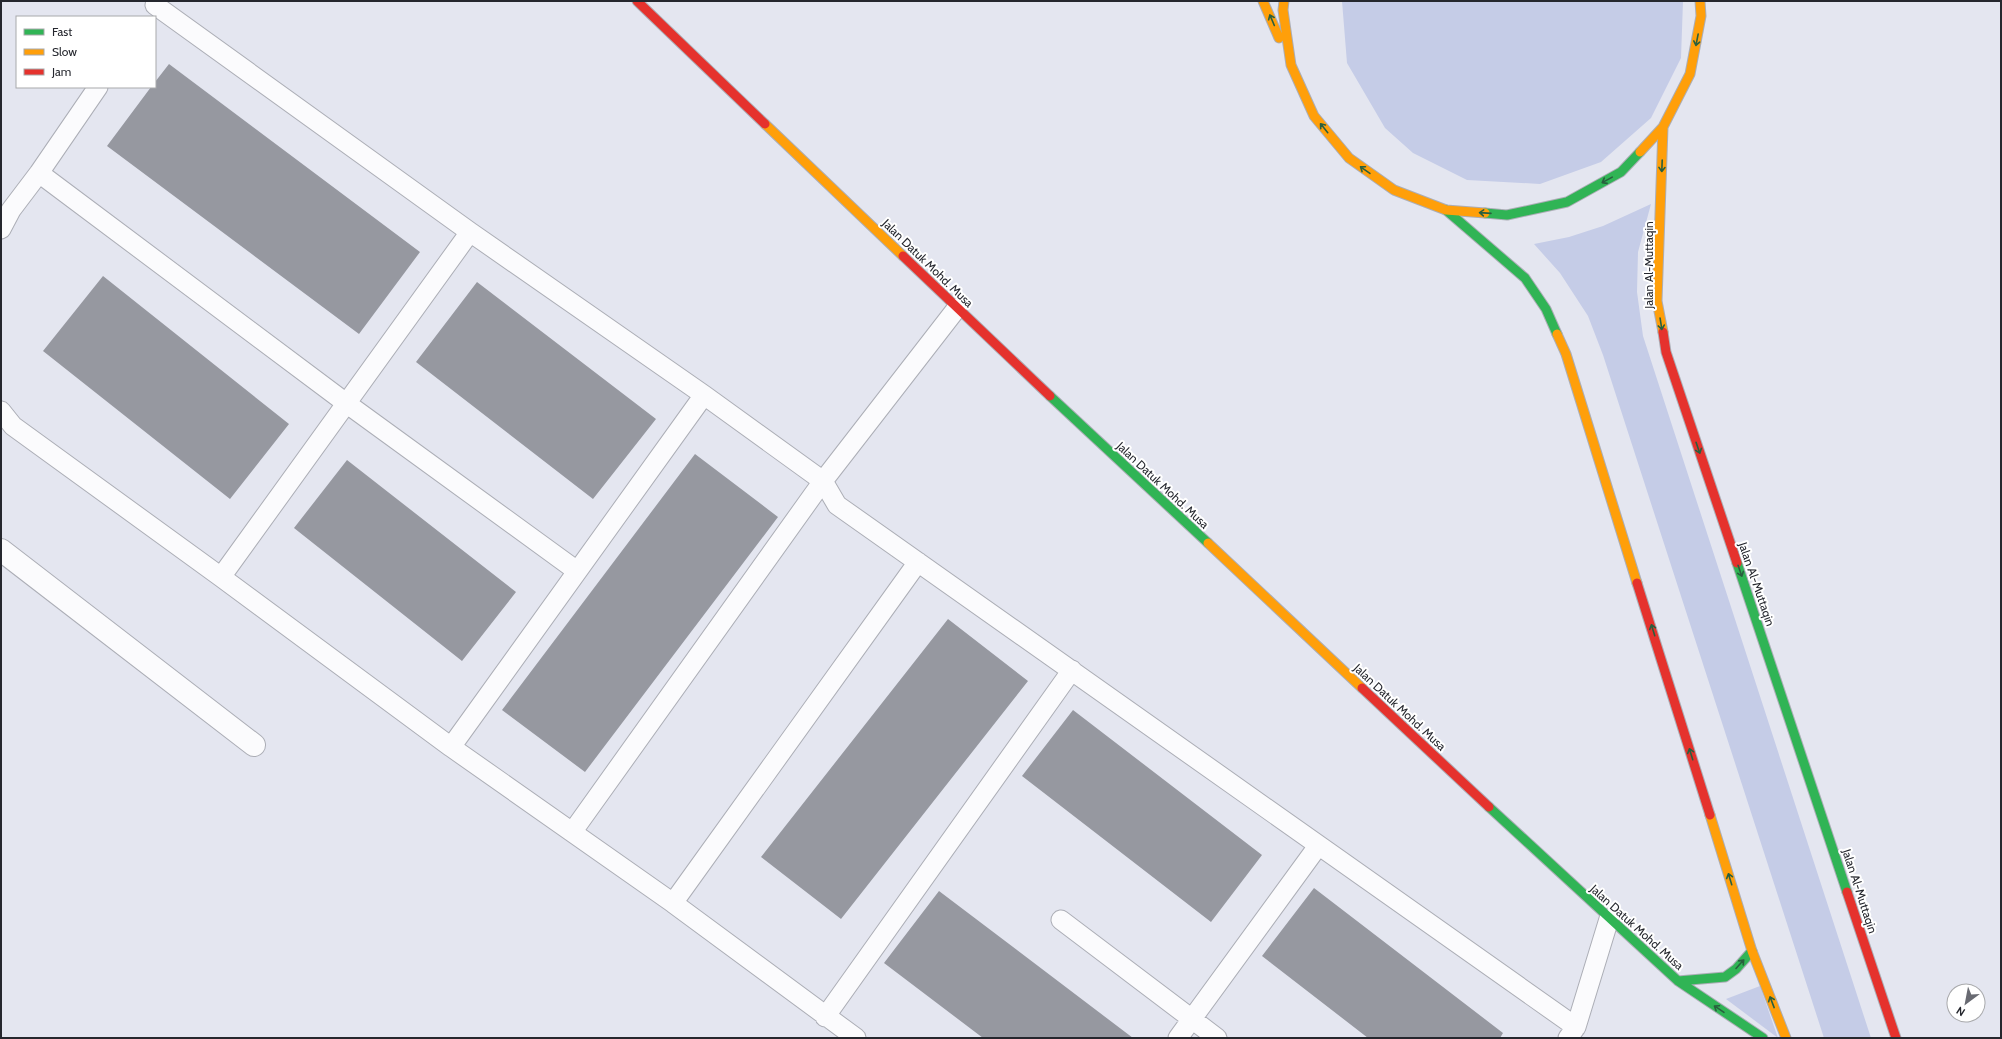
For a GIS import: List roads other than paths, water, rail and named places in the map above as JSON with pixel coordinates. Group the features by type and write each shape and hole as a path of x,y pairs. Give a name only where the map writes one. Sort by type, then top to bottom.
{"main road":[{"name":"Jalan Datuk Mohd. Musa","path":"637,1 957,308 1609,919 1678,981 1763,1038"},
{"path":"1263,1 1314,116 1349,158 1394,190 1446,210 1507,215 1568,202 1621,172 1663,127 1690,74 1701,16 1700,1"},
{"path":"1284,1 1283,10 1291,65"},
{"name":"Jalan Al-Muttaqin","path":"1663,127 1657,301 1666,352 1896,1038"},
{"path":"1446,210 1525,278 1546,308 1566,354 1752,951 1786,1038"},
{"path":"1678,981 1724,977 1736,969 1752,951"}],"street":[{"path":"1,550 254,744"}],"lane":[{"path":"153,8 704,395 823,481 837,505 1072,670 1318,846 1572,1033 1609,919"},
{"path":"1,229 11,210 39,173 97,88"},
{"path":"39,173 346,403 577,570"},
{"path":"221,577 470,232"},
{"path":"573,831 823,481 957,308"},
{"path":"451,747 704,395"},
{"path":"1,411 13,426 451,747 573,831 856,1038"},
{"path":"673,903 918,562"},
{"path":"825,1016 1072,670"},
{"path":"1178,1038 1318,846"},
{"path":"1060,920 1191,1020 1217,1038"}]}
